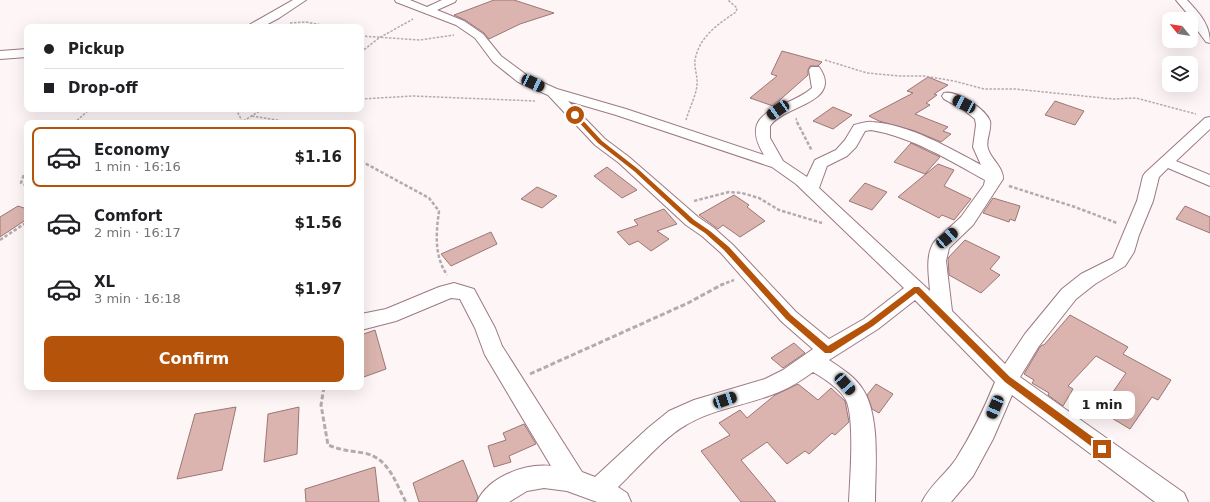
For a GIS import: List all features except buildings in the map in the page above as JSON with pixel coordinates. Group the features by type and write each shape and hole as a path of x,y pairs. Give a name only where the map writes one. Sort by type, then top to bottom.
{"street":[{"path":"259,24 276,16 301,0"},
{"path":"400,0 460,23 475,32 498,59 510,69 523,79 556,96 621,112 778,164 811,189 942,314 1007,380 1175,502"},
{"path":"429,10 451,0"},
{"path":"1181,0 1197,18 1201,27 1210,39"},
{"path":"1190,0 1203,8"},
{"path":"0,55 24,53"},
{"path":"778,164 765,143 761,128 764,122 778,110 794,106 816,94 819,89 818,65"},
{"path":"556,96 600,142 624,160 676,205 692,221 708,232 727,249 789,317 831,372 845,384 855,396 860,408 862,428 862,502"},
{"path":"942,314 937,261 940,246 967,220 994,182 995,174 984,158 979,145 983,122 975,112 948,96"},
{"path":"935,502 964,468 985,432 1007,380 1032,340 1068,294 1088,279 1119,262 1125,252 1130,235 1136,225 1145,201 1151,176 1167,162 1203,117"},
{"path":"811,189 820,163 837,156 851,143 859,128 867,125 910,136 994,182"},
{"path":"1167,162 1210,181"},
{"path":"490,502 504,490 536,477 550,477 574,482 608,496 656,435 676,418 694,410 771,386 791,376 870,324 916,289"},
{"path":"364,321 389,316 446,292 461,291 467,294 485,328 492,349 574,482"}],"path":[{"path":"681,132 688,116 697,85 695,61 698,51 706,36 719,23 736,12 737,8 728,0"},
{"path":"364,50 379,38 429,10"},
{"path":"287,23 306,22 316,24"},
{"path":"364,36 416,40 438,39 475,32"},
{"path":"818,65 867,73 899,76 924,76 954,81 984,89 1015,89 1091,98 1136,98 1203,117"},
{"path":"364,99 413,96 487,98 520,101 556,96"},
{"path":"794,106 797,125 820,163"},
{"path":"77,120 87,112"},
{"path":"246,120 258,112"},
{"path":"252,116 278,120"},
{"path":"364,163 429,198 436,206 439,211 436,230 436,249 444,271 461,291"},
{"path":"24,174 21,183 24,184"},
{"path":"994,182 1020,188 1116,223 1136,225"},
{"path":"676,205 729,192 742,193 759,198 787,212 855,232"},
{"path":"0,240 24,224"},
{"path":"513,381 681,307 715,288 749,274"},
{"path":"323,390 320,405 328,445 374,455 381,459 386,464 406,502"}],"route":[{"path":"575,115 600,142 636,170 692,221 708,232 727,249 789,317 828,350 870,324 916,289 1007,380 1102,449"}]}
